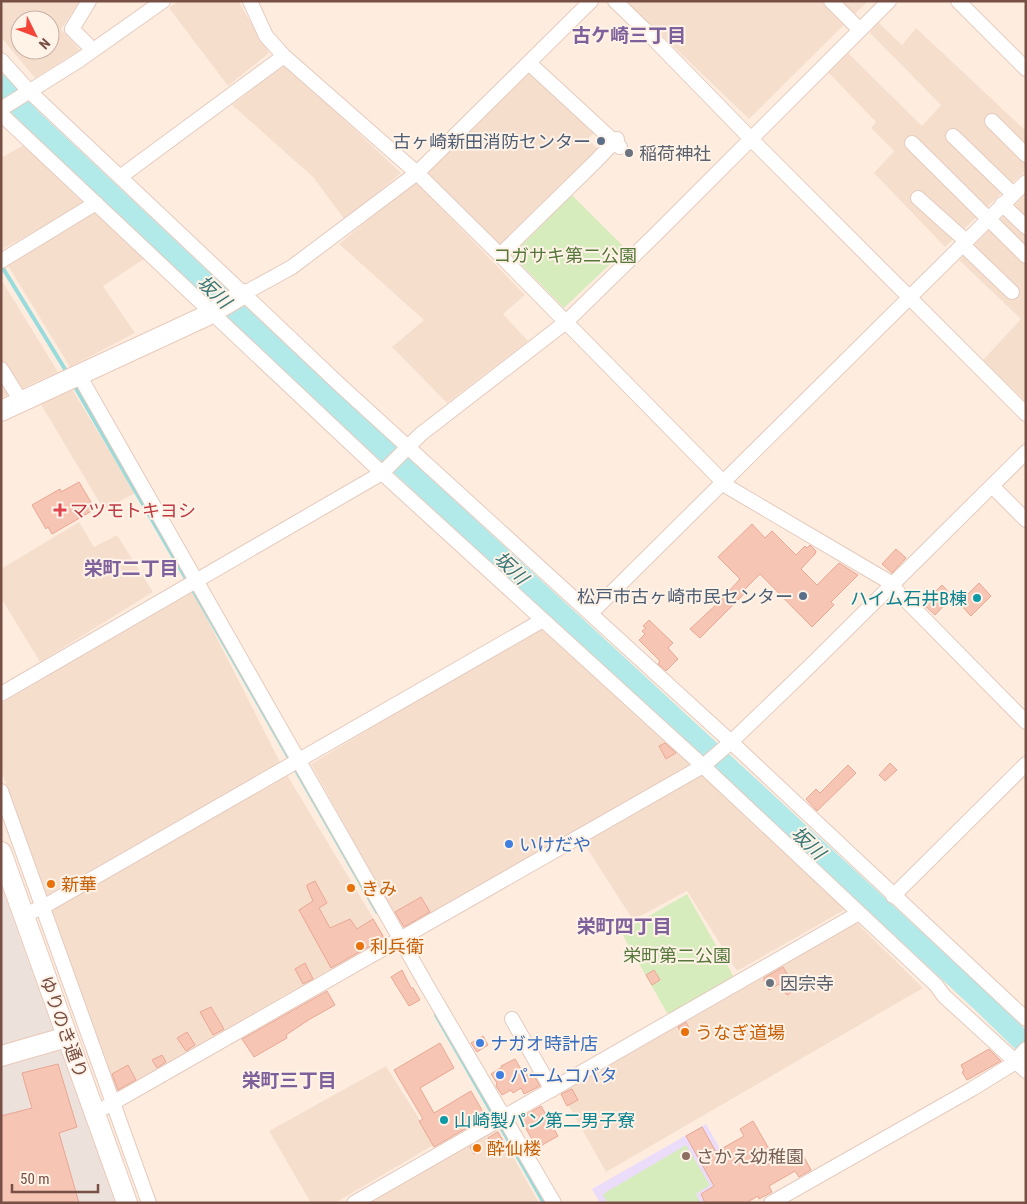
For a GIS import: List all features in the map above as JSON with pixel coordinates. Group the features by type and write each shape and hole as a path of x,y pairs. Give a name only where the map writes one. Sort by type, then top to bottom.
{"street":[{"path":"89,1 72,29 94,50"},
{"path":"163,1 94,50 27,92 2,111 96,203 213,311 382,474 704,764 936,985 944,996 1026,1071"},
{"path":"250,1 266,36 284,56 417,173 723,482 886,580 1026,722"},
{"path":"1,411 206,316 292,267 417,173 591,1"},
{"path":"615,1 1026,414"},
{"path":"831,1 860,30"},
{"path":"1,694 382,474 421,434 566,322 889,1"},
{"path":"958,1 1026,69"},
{"path":"120,177 284,56"},
{"path":"1,60 27,92 120,177 241,295 591,614 1026,1019"},
{"path":"500,255 617,142 529,63"},
{"path":"992,122 1026,155"},
{"path":"953,136 1013,194"},
{"path":"912,143 1026,256"},
{"path":"591,614 1026,182"},
{"path":"918,198 1012,292"},
{"path":"2,260 96,203"},
{"path":"1002,204 1026,227"},
{"path":"1,369 21,401"},
{"path":"73,378 193,584 499,1120 554,1203"},
{"path":"103,1107 397,941 704,764 729,744 1026,452"},
{"path":"992,486 1026,520"},
{"path":"24,915 43,907 544,620"},
{"path":"894,896 1026,764"},
{"path":"1,791 43,907 103,1107 149,1203"},
{"name":"ゆりのき通り","path":"1,852 67,1036 103,1107 127,1203"},
{"path":"354,1203 859,913"},
{"path":"512,1019 552,1090"},
{"path":"1,1056 67,1036"},
{"path":"771,1203 972,1089 1011,1065 1026,1049"}],"shaded area":[{"path":"1,1 80,1 61,29 80,50 35,78 20,60 60,60 60,10 10,10 10,48 1,37"},
{"path":"178,1 238,1 269,53 228,86 169,8"},
{"path":"626,1 868,1 749,119"},
{"path":"877,21 902,45 916,28 1026,131 1026,170 945,247 874,173 894,151 871,128 876,122 828,72 847,52 922,126 941,105 870,33"},
{"path":"285,64 401,173 345,220 313,177 232,105"},
{"path":"530,70 596,131 588,139 600,151 502,247 426,173"},
{"path":"24,145 88,201 1,250 1,158"},
{"path":"415,181 525,295 503,314 528,341 447,403 392,347 424,320 339,244"},
{"path":"1026,194 1026,402 983,360 1021,319 959,260"},
{"path":"95,210 144,259 103,286 135,333 70,367 7,264"},
{"path":"1,279 58,372 1,398"},
{"path":"69,384 135,493 104,510 39,401"},
{"path":"79,522 94,547 117,535 153,592 40,662 1,598 1,569"},
{"path":"192,589 280,762 47,895 1,770 1,704"},
{"path":"543,625 694,765 403,931 311,764"},
{"path":"700,773 846,909 737,971 687,891 633,920 583,842"},
{"path":"287,775 387,941 114,1095 48,911"},
{"path":"1,885 26,955 117,1203 1,1203"},
{"path":"857,923 923,988 606,1172 561,1092"},
{"path":"386,1066 435,1144 335,1203 311,1203 269,1131"},
{"name":"さかえ幼稚園","path":"706,1124 751,1203 600,1203 592,1189"},
{"path":"496,1126 539,1203 366,1203"}],"green space":[{"name":"コガサキ第二公園","path":"572,195 626,249 564,308 512,255"},
{"name":"栄町第二公園","path":"687,894 734,977 670,1014 667,1013 621,932"},
{"path":"686,1145 710,1185 696,1194 700,1202 607,1203 603,1194"}],"building":[{"path":"79,482 95,509 52,534 48,527 46,529 32,505 60,489 61,492"},
{"path":"752,524 765,538 772,531 796,555 805,546 807,548 810,545 816,551 815,554 801,569 817,585 839,563 858,575 831,602 834,605 812,627 760,574 744,590 746,592 700,638 690,629 740,579 718,557"},
{"path":"896,549 906,558 892,573 882,564"},
{"name":"ハイム石井B棟","path":"979,583 991,596 971,616 959,603"},
{"name":"ハイム石井B棟","path":"942,585 953,596 935,615 923,604"},
{"path":"649,620 673,643 668,648 678,659 666,671 658,664 660,661 639,640 645,634 642,631 646,628 643,626"},
{"path":"665,743 676,753 666,759 659,746"},
{"path":"890,763 897,770 885,781 879,775"},
{"path":"848,765 856,773 817,811 806,799 816,789 820,793"},
{"path":"315,881 327,903 319,908 330,928 350,919 357,929 373,919 384,938 331,968 299,910 313,901 307,885"},
{"path":"421,897 430,912 404,927 395,912"},
{"path":"305,963 313,979 303,984 295,969"},
{"path":"783,967 796,989 787,995 779,984 769,990 764,981 764,978"},
{"path":"402,970 411,988 413,988 420,1000 409,1006 391,977"},
{"path":"654,970 660,980 652,985 646,975"},
{"path":"327,991 335,1005 286,1035 287,1038 254,1057 242,1039"},
{"path":"211,1007 224,1029 213,1035 200,1012"},
{"path":"686,1022 691,1032 683,1037 678,1027"},
{"path":"187,1032 195,1045 186,1051 177,1038"},
{"path":"483,1036 488,1045 477,1052 471,1043"},
{"path":"440,1043 454,1068 420,1088 434,1113 471,1091 486,1117 434,1147 419,1121 423,1119 394,1070"},
{"path":"989,1049 1001,1061 967,1080 962,1072 964,1071 961,1065"},
{"path":"162,1055 166,1062 157,1068 152,1060"},
{"path":"515,1059 525,1076 532,1072 540,1086 524,1094 521,1088 513,1093 511,1090 502,1095 491,1074"},
{"path":"58,1064 77,1127 59,1133 79,1203 1,1203 1,1116 32,1108 22,1073"},
{"path":"128,1065 136,1080 118,1090 112,1074"},
{"path":"572,1089 578,1100 567,1106 561,1094"},
{"path":"541,1106 558,1136 537,1148 520,1118"},
{"path":"753,1121 776,1161 799,1148 811,1170 799,1177 795,1171 769,1186 772,1192 759,1199 758,1196 746,1203 705,1203 701,1194 714,1186 686,1136 702,1127 716,1152 744,1136 740,1129"},
{"path":"498,1132 506,1147 496,1152 488,1138"},
{"path":"478,1142 482,1149 474,1154 470,1147"}],"waterway":[{"name":"坂川","path":"1,85 30,118 285,358 982,1002 1026,1045"},
{"path":"1,265 68,374"},
{"path":"74,385 188,582"},
{"path":"192,588 377,912"},
{"path":"436,1015 495,1118"},
{"path":"499,1124 544,1203"}],"place":[{"name":"古ヶ崎新田消防センター","path":"601,141"},
{"name":"稲荷神社","path":"629,153"},
{"name":"マツモトキヨシ","path":"60,510"},
{"name":"松戸市古ヶ崎市民センター","path":"803,596"},
{"name":"ハイム石井B棟","path":"977,598"},
{"name":"いけだや","path":"509,844"},
{"name":"新華","path":"51,884"},
{"name":"きみ","path":"351,888"},
{"name":"利兵衛","path":"360,946"},
{"name":"因宗寺","path":"770,983"},
{"name":"うなぎ道場","path":"685,1032"},
{"name":"ナガオ時計店","path":"480,1043"},
{"name":"パームコバタ","path":"500,1075"},
{"name":"山崎製パン第二男子寮","path":"444,1120"},
{"name":"酔仙楼","path":"477,1148"},
{"name":"さかえ幼稚園","path":"686,1156"}],"district":[{"name":"古ケ崎三丁目","path":"629,35"},
{"name":"栄町二丁目","path":"131,568"},
{"name":"栄町四丁目","path":"624,926"},
{"name":"栄町三丁目","path":"289,1080"}]}
